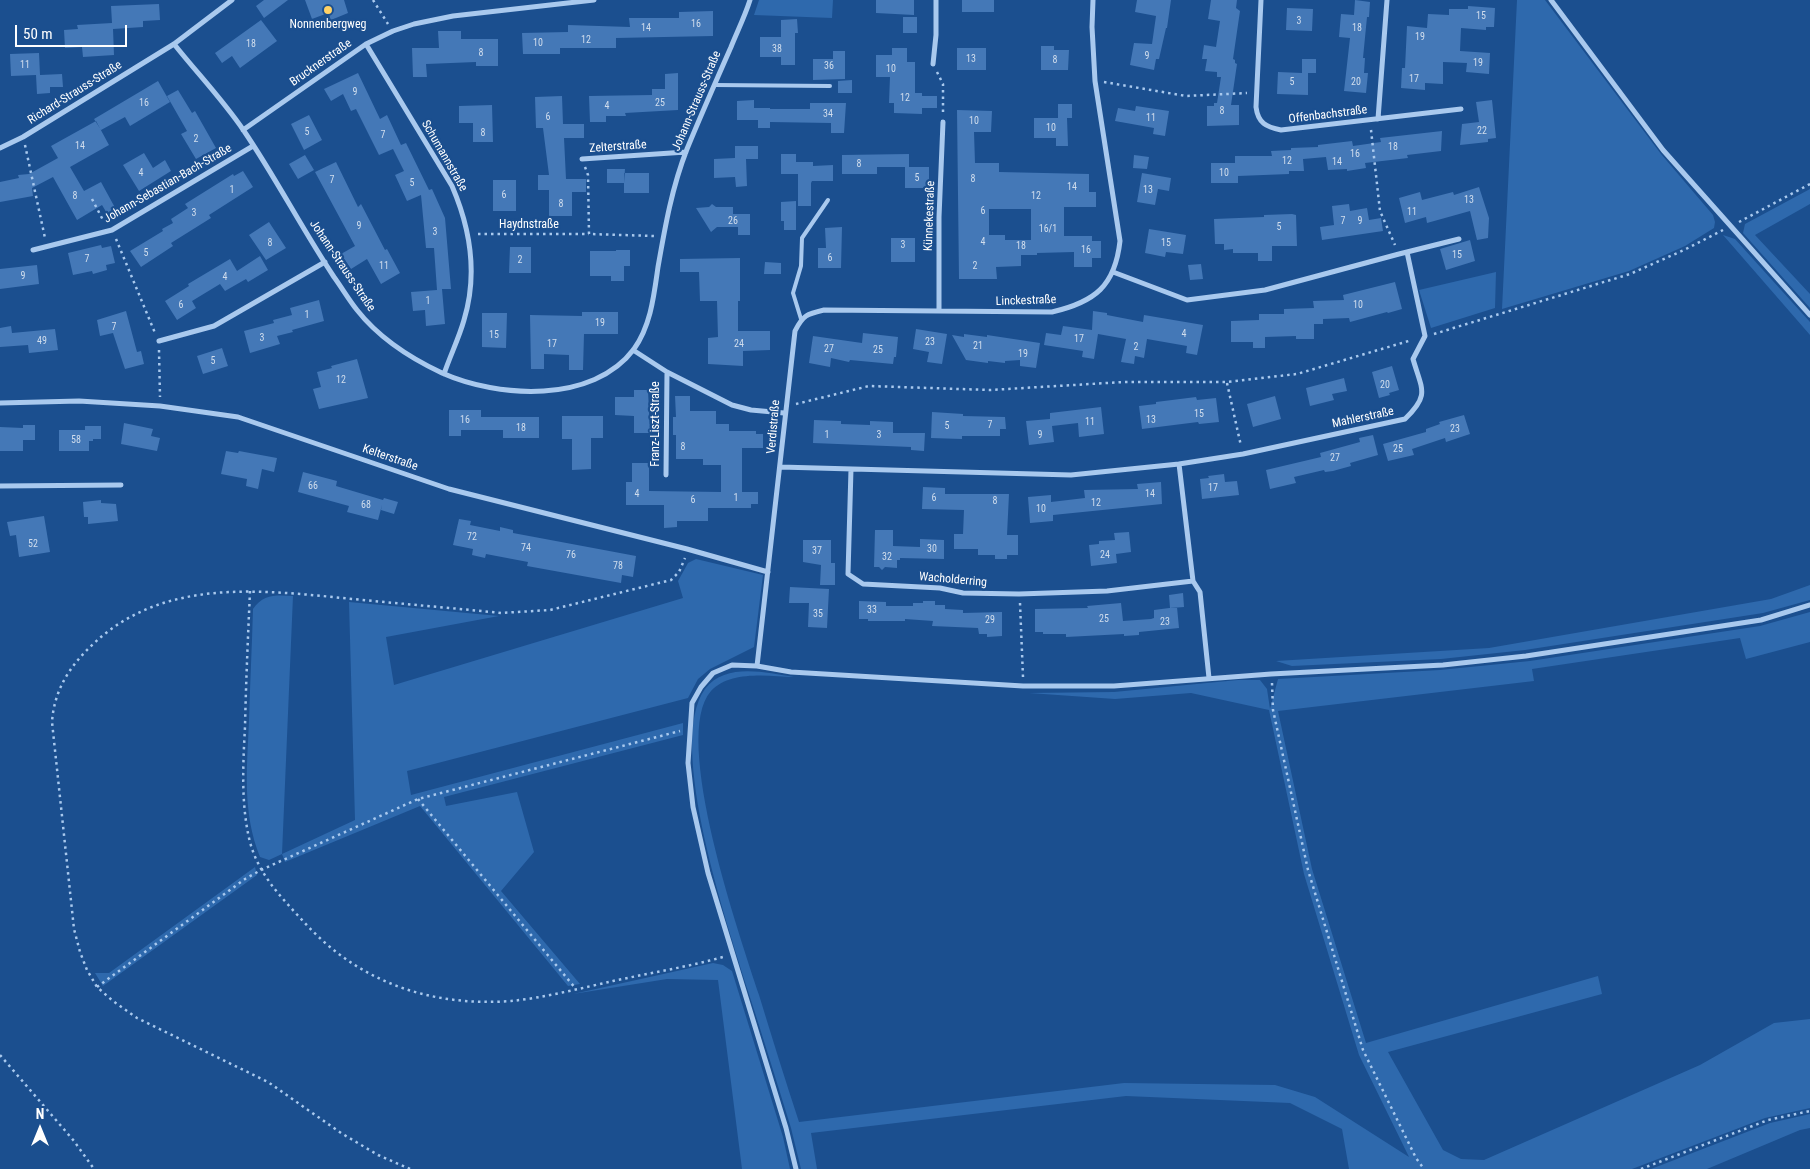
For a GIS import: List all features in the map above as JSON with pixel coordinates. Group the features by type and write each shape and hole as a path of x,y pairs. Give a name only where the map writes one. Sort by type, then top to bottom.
{"street":[{"name":"Richard-Strauss-Straße","path":"0,148 174,44 232,0"},
{"name":"Brucknerstraße","path":"243,130 366,44 393,31 414,24 452,16 594,0"},
{"name":"Johann-Strauss-Straße","path":"174,44 243,130 357,311 383,338 413,359 444,374 478,385 515,391 548,391 585,385 611,370 633,350 642,336 652,309 672,193 686,152 750,0"},
{"path":"933,64 936,35 936,0"},
{"name":"Linckestraße","path":"802,319 809,314 824,310 1052,312 1074,307 1089,298 1103,286 1113,272 1118,259 1120,241 1095,81 1092,26 1093,0"},
{"name":"Offenbachstraße","path":"1261,0 1256,93 1257,115 1262,123 1271,128 1281,130 1461,109"},
{"path":"1378,119 1387,0"},
{"path":"1551,0 1663,150 1810,315"},
{"name":"Schumannstraße","path":"366,44 452,186 463,212 472,265 470,293 464,320 444,374"},
{"name":"Künnekestraße","path":"939,311 943,122"},
{"name":"Johann-Sebastian-Bach-Straße","path":"34,250 110,230 253,146"},
{"name":"Zelterstraße","path":"582,159 686,152"},
{"path":"1113,272 1187,300 1265,290 1458,240"},
{"name":"Mahlerstraße","path":"1178,464 1243,454 1405,419 1417,407 1423,393 1414,359 1425,336 1407,252"},
{"path":"159,341 214,326 325,262"},
{"name":"Verdistraße","path":"757,666 780,467 784,413 795,331 802,319"},
{"name":"Franz-Liszt-Straße","path":"633,350 667,372 732,405 752,410 784,413"},
{"name":"Franz-Liszt-Straße","path":"666,475 667,372"},
{"name":"Kelterstraße","path":"0,403 79,401 160,406 238,417 449,489 687,549 768,572"},
{"path":"780,467 1071,475 1178,464 1194,580 1200,592 1209,678"},
{"name":"Wacholderring","path":"851,469 848,574 863,584 940,588 964,593 1019,594 1107,591 1194,580"},
{"path":"0,486 121,485"},
{"path":"796,1169 786,1128 708,873 693,807 688,763 692,703 701,687 713,674 732,666 757,666 791,672 1023,686 1114,686 1271,674 1443,666 1526,656 1761,620 1810,605"}],"lane":[{"path":"715,84 830,86"},
{"path":"802,319 793,293 801,266 802,238 828,200"}],"path":[{"path":"373,0 393,31"},
{"path":"933,64 943,84 943,122"},
{"path":"1095,81 1186,96 1256,93"},
{"path":"1370,120 1380,211 1399,254"},
{"path":"23,136 47,246"},
{"path":"582,159 588,175 589,234"},
{"path":"1730,226 1810,184"},
{"path":"92,199 110,230 159,341 160,406"},
{"name":"Haydnstraße","path":"468,234 589,234 663,237"},
{"path":"786,406 869,386 990,390 1124,382"},
{"path":"1227,382 1243,454"},
{"path":"410,1169 378,1156 341,1133 268,1082 137,1018 113,1001 97,986 87,970 74,929 52,722 53,708 58,690 81,657 96,641 117,625 148,608 173,600 209,592 278,592 501,613 526,613 550,610 671,580 679,572 686,558 687,549"},
{"path":"250,591 243,779 244,815 250,841 260,870 272,888 311,931 341,956 372,976 407,990 440,999 476,1002 512,1001 576,989 732,954"},
{"path":"1019,594 1023,686"},
{"path":"1271,674 1273,710 1308,870 1363,1050 1416,1158 1424,1169"},
{"path":"97,986 260,870 418,799 690,729"},
{"path":"418,799 576,989"},
{"path":"0,1055 74,1141 94,1169"},
{"path":"1641,1169 1768,1120 1810,1111"}],"shaded area":[{"path":"759,0 833,0 832,18 754,15"},
{"path":"1517,0 1545,0 1661,154 1713,215 1715,222 1714,228 1685,246 1629,271 1502,309"},
{"path":"1810,189 1810,204 1755,235 1810,294 1810,308 1743,233 1745,224"},
{"path":"1723,235 1735,239 1810,322 1810,335"},
{"path":"1496,272 1495,308 1431,328 1419,290"},
{"path":"696,559 763,575 754,647 710,669 698,679 688,698 407,771 411,795 683,723 683,735 444,797 446,806 517,792 534,852 501,891 580,984 568,986 420,806 285,862 282,854 355,820 349,602 499,616 386,637 394,685 683,598 678,581 688,563"},
{"path":"1810,585 1810,600 1763,613 1525,650 1441,659 1292,666 1276,661 1489,648 1771,599"},
{"path":"270,596 293,596 282,854 269,860 260,857 250,823 247,790 253,609 261,600"},
{"path":"1810,612 1810,642 1746,659 1740,638 1532,669 1534,681 1278,711 1312,869 1366,1043 1598,976 1602,994 1388,1052 1443,1150 1461,1159 1484,1160 1700,1065 1774,1023 1810,1019 1810,1108 1765,1118 1632,1169 1349,1169 1342,1129 1290,1103 1126,1096 811,1133 817,1169 801,1169 791,1128 715,883 696,792 692,751 695,715 705,689 724,675 747,671 794,677 762,675 739,677 719,684 711,691 701,715 699,750 703,793 725,886 799,1122 1124,1083 1275,1085 1315,1097 1409,1157 1359,1055 1304,874 1269,710 1191,693 1115,699 1029,693 1114,692 1238,680 1260,680 1267,689 1270,709 1278,679 1440,670 1530,661 1760,626"},
{"path":"255,867 257,875 103,986 95,973 109,973"},
{"path":"713,963 723,965 732,971 783,1137 790,1169 742,1169 718,980 667,979 573,994"},
{"path":"1810,1114 1810,1128 1800,1130 1707,1169 1651,1169 1770,1123"}],"building":[{"path":"264,0 288,0 264,18 256,6"},
{"name":"Nonnenbergweg","path":"305,0 344,0 348,13 331,20 328,13 312,19"},
{"path":"876,0 914,0 914,15 876,13"},
{"path":"962,0 994,0 994,12 962,12"},
{"path":"1137,0 1171,0 1167,28 1159,59 1156,59 1154,70 1130,65 1134,43 1152,44 1156,16 1135,12"},
{"path":"1211,0 1237,0 1236,8 1240,11 1233,59 1237,64 1231,105 1239,105 1239,125 1207,126 1207,106 1214,106 1214,103 1217,103 1221,77 1217,77 1217,72 1205,71 1207,59 1202,59 1204,45 1216,47 1220,21 1208,19"},
{"path":"1355,0 1370,2 1363,58 1365,58 1364,73 1368,73 1366,93 1344,91 1350,38 1339,37 1341,14 1354,15"},
{"path":"159,4 160,20 143,21 143,27 113,29 114,55 83,57 82,47 65,48 64,30 78,29 77,25 112,23 111,6"},
{"path":"1468,6 1495,8 1494,27 1486,27 1486,30 1461,28 1460,51 1490,53 1489,74 1466,72 1467,63 1443,62 1443,84 1425,83 1425,90 1401,88 1402,68 1405,68 1407,26 1427,28 1428,14 1449,15 1449,9 1468,9"},
{"path":"1287,8 1313,9 1312,31 1286,30"},
{"path":"713,11 713,36 616,38 616,48 560,48 560,54 523,54 522,33 568,32 568,25 630,27 629,18 679,18 679,12"},
{"path":"903,17 917,17 917,33 903,33"},
{"path":"797,19 798,33 795,33 795,65 781,65 781,57 760,57 760,37 781,37 781,20"},
{"path":"261,20 277,41 240,68 232,56 222,63 215,53"},
{"path":"438,31 461,31 461,39 498,39 498,66 476,66 476,62 426,64 427,77 413,77 412,48 439,48"},
{"path":"1041,46 1054,46 1054,50 1069,50 1068,70 1041,70"},
{"path":"892,48 907,48 907,62 915,62 915,93 922,93 922,96 937,96 937,108 922,108 922,114 894,113 894,103 889,103 890,77 876,77 876,55 892,55"},
{"path":"957,48 986,48 986,70 957,70"},
{"path":"833,51 845,51 845,79 813,80 813,59 833,59"},
{"path":"39,53 40,75 62,74 63,87 50,87 50,93 37,94 36,75 11,76 10,54"},
{"path":"1302,59 1316,59 1316,73 1308,73 1308,95 1277,94 1278,72 1302,73"},
{"path":"358,73 380,119 387,115 401,145 406,143 429,190 432,189 445,218 451,289 442,289 445,324 426,326 425,310 413,311 411,292 437,290 434,248 426,248 421,195 407,201 395,175 404,171 393,149 379,155 356,109 351,111 343,94 331,101 324,89"},
{"path":"678,73 678,110 625,113 626,116 606,116 606,122 590,122 589,96 652,95 652,89 665,89 665,74"},
{"path":"852,80 852,93 838,93 838,81"},
{"path":"158,81 170,102 130,126 125,117 101,130 94,119"},
{"path":"178,90 192,113 195,111 216,148 196,159 181,134 187,131 167,96"},
{"path":"562,96 563,124 584,124 584,138 564,138 566,179 586,179 586,192 572,192 572,216 549,216 549,190 538,190 538,175 549,175 543,128 536,128 535,97"},
{"path":"754,100 754,108 770,109 810,109 810,103 846,103 844,133 831,133 831,123 770,122 770,128 758,128 758,120 737,120 737,101"},
{"path":"1492,100 1496,138 1488,139 1488,142 1460,145 1462,124 1479,122 1476,102"},
{"path":"1058,104 1072,104 1072,118 1067,118 1068,146 1056,146 1056,138 1034,138 1034,118 1058,118"},
{"path":"492,105 493,142 473,142 473,123 459,123 459,106"},
{"path":"1136,106 1169,111 1165,136 1153,134 1154,128 1115,121 1118,108 1135,111"},
{"path":"957,110 992,111 991,132 974,132 975,163 999,163 999,172 1089,174 1089,192 1096,192 1096,207 1064,207 1064,236 1092,236 1092,241 1101,241 1101,258 1092,258 1092,267 1074,267 1074,252 1021,255 1021,266 996,267 997,279 959,279","holes":["989,209 1031,209 1031,240 1005,240 1005,235 989,235"]},
{"path":"309,115 322,140 304,150 291,124"},
{"path":"96,121 109,145 70,167 84,191 101,182 119,215 111,220 102,205 77,220 53,177 32,188 33,196 0,202 0,182 19,178 18,175 29,174 58,158 51,146"},
{"path":"1442,131 1441,151 1407,155 1408,158 1365,163 1366,168 1347,171 1347,169 1328,170 1326,157 1303,159 1304,171 1289,171 1289,174 1238,176 1238,183 1211,183 1211,163 1235,163 1235,156 1272,156 1271,151 1291,150 1291,148 1318,147 1318,145 1352,141 1353,146 1381,142 1380,138"},
{"path":"735,146 758,146 758,159 746,159 747,186 736,187 735,177 714,178 714,159 735,158"},
{"path":"144,153 153,168 165,160 171,171 139,191 123,165"},
{"path":"781,154 796,154 796,162 813,162 813,166 833,165 833,181 812,181 811,206 798,206 798,174 781,174"},
{"path":"909,154 909,167 929,167 929,188 905,188 905,167 877,167 877,174 842,174 842,155"},
{"path":"305,155 314,170 298,179 289,164"},
{"path":"1134,155 1149,157 1147,169 1133,168"},
{"path":"336,162 358,207 361,204 385,250 387,249 400,273 381,284 367,259 351,269 341,254 355,246 315,172"},
{"path":"607,169 625,169 624,183 607,183"},
{"path":"243,171 253,187 209,215 211,218 171,243 173,246 141,267 130,251 173,223 171,219 188,208 185,204 233,174 234,176"},
{"path":"624,173 649,173 649,193 624,193"},
{"path":"1142,173 1171,178 1169,191 1158,189 1155,205 1137,202"},
{"path":"493,180 516,180 516,211 493,211"},
{"path":"1479,187 1489,218 1488,238 1477,240 1470,211 1427,223 1426,217 1405,223 1399,198 1420,192 1422,200 1453,192 1454,195"},
{"path":"796,201 796,230 784,230 784,221 781,221 781,202"},
{"path":"712,204 716,207 733,207 733,214 750,214 750,235 738,235 738,227 717,227 711,232 696,208 709,207"},
{"path":"1349,204 1350,211 1367,208 1369,220 1381,218 1383,231 1322,240 1320,227 1334,225 1332,206"},
{"path":"1296,215 1297,246 1272,246 1272,261 1258,261 1258,253 1233,253 1233,249 1224,250 1224,244 1215,244 1214,219"},
{"path":"269,222 286,248 266,260 249,235"},
{"path":"842,227 841,268 818,268 818,248 826,248 825,228"},
{"path":"1149,229 1186,235 1183,254 1166,252 1165,257 1145,253"},
{"path":"891,238 915,238 915,262 891,262"},
{"path":"1470,240 1475,261 1446,270 1440,249"},
{"path":"101,245 102,248 111,246 115,263 106,265 107,270 93,274 92,271 73,275 68,253"},
{"path":"510,247 531,247 531,273 509,273"},
{"path":"630,250 630,266 624,266 624,281 611,281 611,276 590,276 590,251"},
{"path":"260,256 268,270 248,282 246,279 225,291 220,284 192,301 196,308 177,320 165,301 189,286 188,284 230,259 237,271"},
{"path":"740,258 738,331 770,331 770,350 743,351 743,366 708,364 708,338 718,337 717,301 700,301 699,272 680,272 680,259"},
{"path":"765,262 781,263 781,274 764,274"},
{"path":"1201,264 1203,279 1190,280 1188,265"},
{"path":"37,265 39,284 0,289 0,269"},
{"path":"1395,282 1402,309 1350,322 1349,318 1323,319 1323,324 1314,324 1314,339 1296,339 1296,336 1265,337 1265,348 1253,348 1253,342 1231,342 1231,321 1259,320 1259,314 1284,314 1284,309 1314,308 1313,301 1344,300 1343,295"},
{"path":"319,300 324,321 277,336 280,344 250,353 244,331 274,323 273,320 292,315 290,308"},
{"path":"126,311 137,352 141,351 144,364 125,369 113,333 100,336 97,320"},
{"path":"1093,311 1143,322 1144,315 1203,325 1197,355 1186,353 1187,346 1147,339 1144,358 1135,356 1134,364 1121,362 1126,339 1098,334 1094,359 1082,357 1083,351 1044,345 1046,333 1061,335 1063,326 1092,330"},
{"path":"582,312 618,312 618,334 584,334 583,370 569,370 569,355 544,354 544,369 531,369 530,315 582,316"},
{"path":"482,313 507,313 506,348 482,347"},
{"path":"11,326 12,333 55,329 58,350 29,353 28,345 0,347 0,328"},
{"path":"916,329 947,334 942,364 927,362 929,352 913,349"},
{"path":"863,333 898,337 896,357 894,357 893,364 850,360 849,362 831,358 830,367 809,363 813,336 862,343"},
{"path":"964,334 987,337 987,335 1040,343 1036,368 1020,366 1020,360 1005,361 1005,363 988,361 988,363 966,360 952,335 964,337"},
{"path":"222,348 228,366 203,374 197,356"},
{"path":"357,359 368,398 319,409 313,389 321,387 317,372"},
{"path":"1392,366 1399,390 1379,398 1372,372"},
{"path":"1344,378 1347,391 1332,394 1334,400 1310,406 1306,388"},
{"path":"634,390 648,390 650,433 634,433 634,416 615,415 615,397 634,397"},
{"path":"675,396 690,396 690,411 716,411 716,424 729,424 729,431 756,431 756,434 763,434 763,448 742,448 742,492 758,492 758,504 751,504 751,508 708,508 708,521 677,521 677,527 664,528 664,505 626,505 626,482 632,482 632,463 649,463 649,491 721,492 721,465 703,465 703,459 676,459 676,435 673,435 673,417 676,417"},
{"path":"1275,396 1281,419 1253,427 1247,404"},
{"path":"1196,397 1197,400 1216,398 1219,422 1199,424 1198,422 1142,429 1139,406"},
{"path":"1101,407 1104,434 1079,437 1078,423 1052,426 1054,442 1029,445 1026,421 1050,419 1050,413"},
{"path":"449,410 481,410 481,417 539,417 539,438 503,438 503,430 461,430 461,436 449,436"},
{"path":"932,412 963,414 963,416 1005,417 1006,429 1000,429 1000,436 962,436 962,439 931,438"},
{"path":"1464,415 1470,434 1446,442 1445,438 1412,449 1414,455 1388,461 1383,444 1426,432 1426,429 1440,424 1439,422"},
{"path":"562,416 603,416 603,438 591,438 591,469 572,470 572,439 562,439"},
{"path":"814,420 841,421 841,424 870,425 870,421 893,422 893,433 925,433 924,451 911,450 911,447 813,443"},
{"path":"124,423 153,429 151,436 160,438 157,451 121,444"},
{"path":"23,425 35,425 35,440 23,440 23,451 0,451 0,427 23,428"},
{"path":"85,426 101,426 101,439 89,441 89,451 59,451 59,430 85,430"},
{"path":"1373,435 1378,455 1350,463 1351,466 1333,471 1325,472 1324,470 1294,477 1296,483 1270,489 1266,470 1321,457 1320,453 1360,442 1359,438"},
{"path":"226,451 238,453 239,451 277,458 274,472 262,469 258,489 246,486 247,479 221,474"},
{"path":"303,472 337,481 336,486 383,500 384,498 398,502 394,514 381,510 382,505 378,520 347,512 349,506 298,492"},
{"path":"1224,474 1225,482 1237,481 1239,495 1202,499 1200,479"},
{"path":"1161,482 1162,504 1053,515 1053,521 1030,523 1028,497 1051,495 1051,502 1085,498 1084,490 1138,489 1137,484"},
{"path":"923,487 945,488 945,494 1009,494 1007,535 1018,535 1018,555 1007,555 1007,559 995,559 995,555 978,555 978,549 954,549 954,534 963,534 964,510 922,509"},
{"path":"101,500 101,503 116,504 118,521 88,524 88,517 84,517 83,502"},
{"path":"44,516 50,552 19,557 16,535 10,536 7,522"},
{"path":"459,519 471,521 470,525 500,531 500,527 513,530 513,533 636,556 633,577 622,575 621,583 527,566 528,562 486,554 485,558 472,555 473,549 453,545"},
{"path":"875,530 893,530 893,546 920,547 920,539 944,540 944,559 900,558 900,560 897,560 897,568 885,567 882,570 879,567 874,567"},
{"path":"1129,532 1131,552 1116,554 1117,563 1091,566 1089,545 1099,544 1099,541 1115,540 1114,533"},
{"path":"803,540 831,540 831,563 835,563 835,585 820,585 821,565 803,562"},
{"path":"790,587 829,589 827,628 808,627 809,603 789,603"},
{"path":"1183,593 1184,607 1170,608 1169,595"},
{"path":"859,601 886,602 886,606 913,606 913,603 935,601 935,605 945,605 945,609 963,610 963,613 1002,612 1002,636 987,637 987,634 979,634 978,628 932,626 933,621 905,619 905,621 868,621 868,619 859,619"},
{"path":"1121,603 1123,621 1151,619 1154,618 1154,610 1177,607 1179,628 1139,632 1139,635 1124,636 1124,634 1066,637 1066,634 1035,632 1035,609 1088,608 1087,606"}],"place":[{"name":"Nonnenbergweg","path":"328,10"}]}
